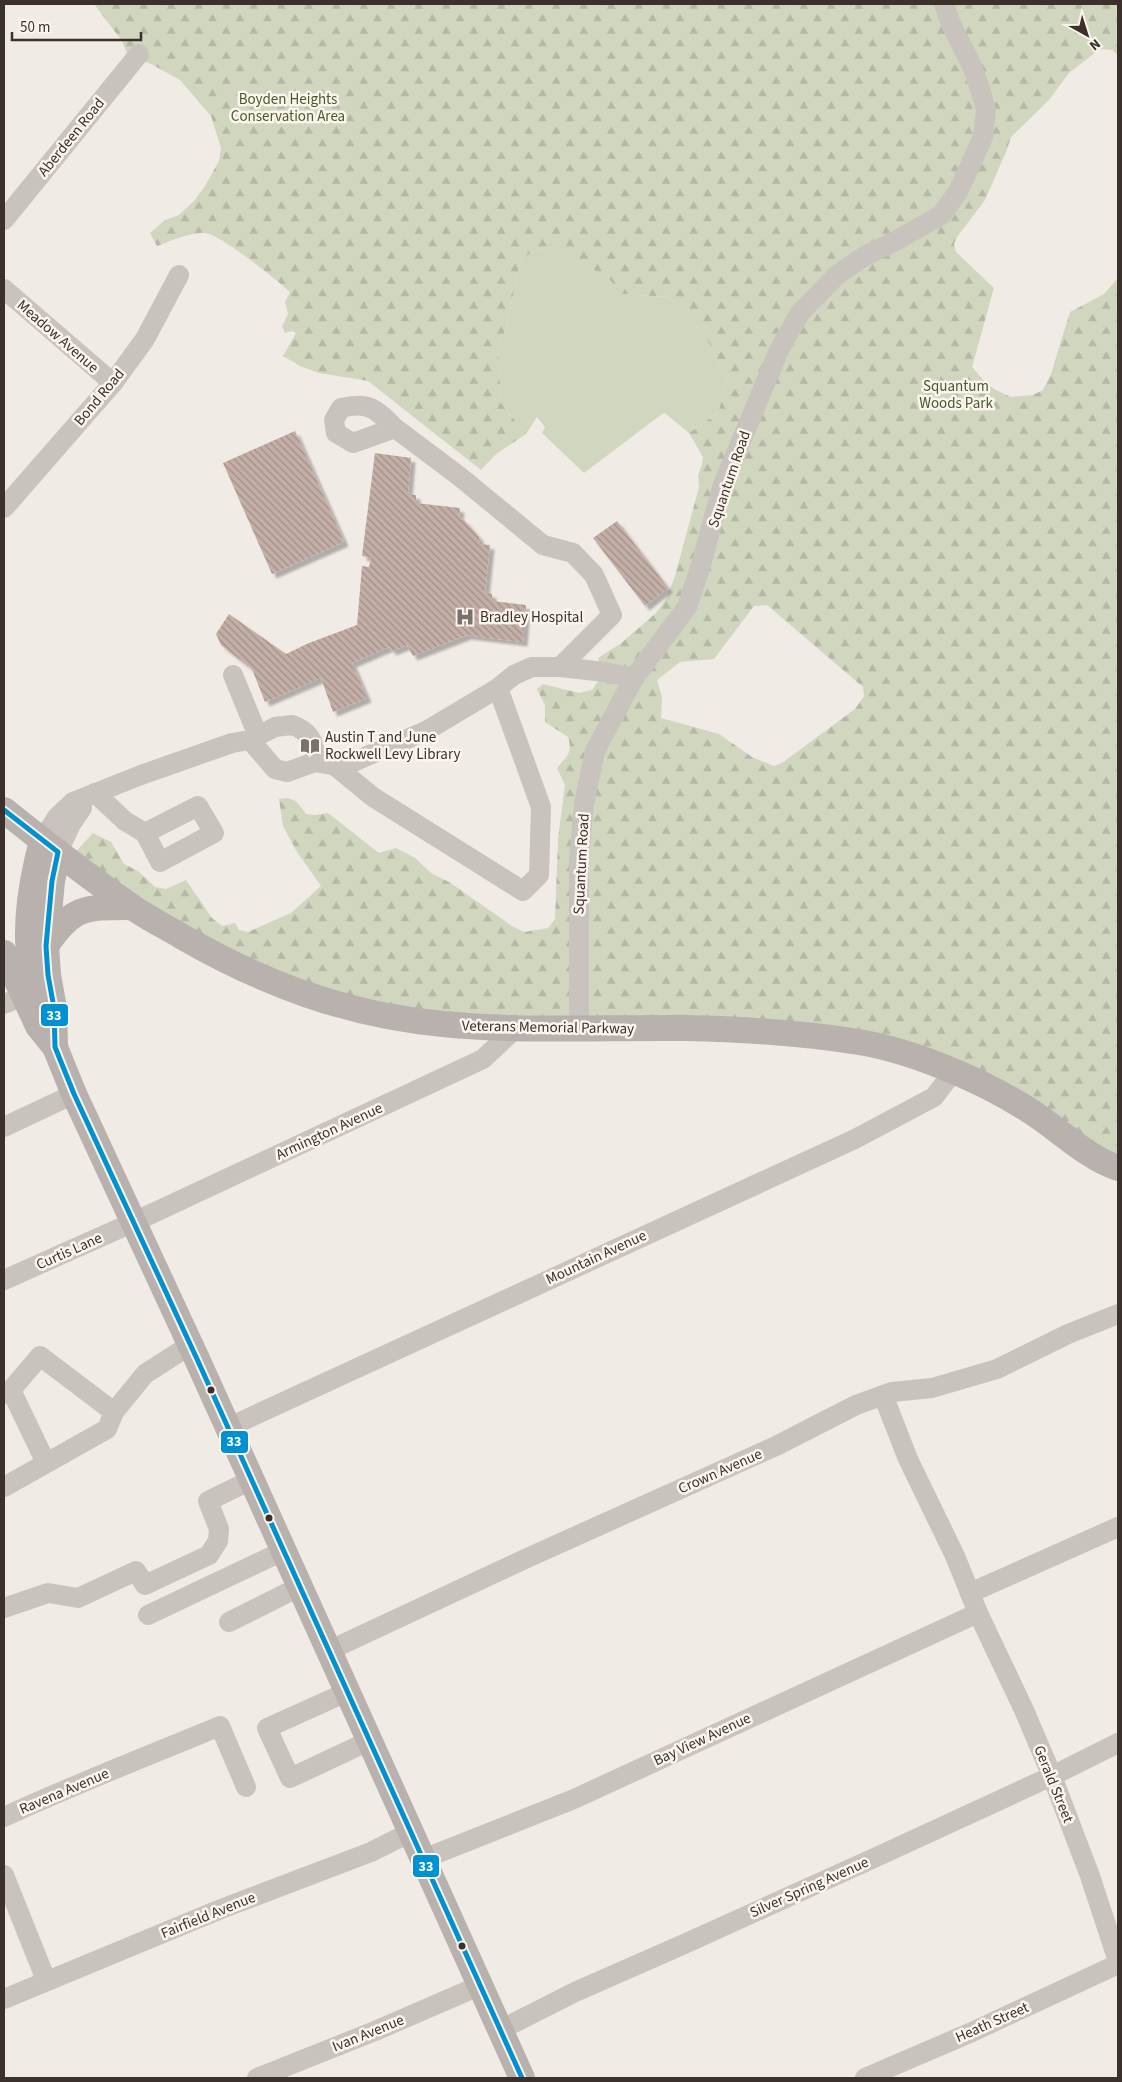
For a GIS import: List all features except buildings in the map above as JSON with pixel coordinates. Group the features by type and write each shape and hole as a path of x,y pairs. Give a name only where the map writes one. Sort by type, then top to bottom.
{"main road":[{"name":"Veterans Memorial Parkway","path":"4,810 131,907 243,970 285,988 323,1001 396,1019 445,1025 559,1030 686,1028 783,1034 861,1042 900,1052 954,1071 1025,1108 1106,1164 1118,1168"},
{"path":"50,846 52,881 46,946 48,975 54,1008 55,1047"},
{"path":"38,1026 27,959 29,899 50,846"},
{"path":"46,946 63,924 79,912 98,907 131,907"},
{"path":"4,953 14,1000 55,1047 74,1094 412,1832 522,2078"}],"street":[{"name":"Squantum Road","path":"579,1029 579,860 584,804 595,751 634,678 687,607 701,565 722,487 779,350 800,313 837,275 857,261 941,215 958,192 983,137 986,109 972,66 951,24 944,4"},
{"name":"Aberdeen Road","path":"4,220 139,54"},
{"name":"Bond Road","path":"4,508 113,384 145,339 178,275"},
{"name":"Meadow Avenue","path":"4,288 113,384"},
{"path":"395,428 458,476 542,545 573,553 594,575 612,615 560,667"},
{"path":"233,675 254,738 275,768 287,772 324,764 353,762 426,731 498,688 514,675 532,667 560,667 634,678"},
{"path":"50,846 71,824 89,796 232,744 254,738 275,727 292,724 306,733 324,764 523,892 539,875 541,807 498,688"},
{"path":"89,796 146,833"},
{"name":"Armington Avenue","path":"134,1222 483,1059 516,1028"},
{"name":"Mountain Avenue","path":"227,1428 855,1139 934,1097 954,1071"},
{"path":"4,1127 74,1094"},
{"name":"Curtis Lane","path":"4,1280 134,1222"},
{"name":"Crown Avenue","path":"328,1651 524,1559 776,1446 856,1405 883,1395 932,1388 997,1369 1068,1334 1118,1314"},
{"path":"4,1487 107,1429 114,1412 144,1374 190,1345"},
{"path":"46,1463 7,1392 40,1356 114,1412"},
{"path":"883,1395 908,1459 955,1556 970,1593 1118,1526"},
{"path":"4,1608 48,1593 78,1598 136,1571 145,1585 209,1555 218,1541 219,1529 208,1501 251,1480"},
{"path":"148,1615 283,1551"},
{"path":"229,1622 299,1587"},
{"name":"Gerald Street","path":"970,1593 1052,1776 1090,1876 1118,1962"},
{"name":"Bay View Avenue","path":"423,1859 574,1799 978,1613"},
{"path":"347,1692 267,1728 290,1778 369,1741"},
{"name":"Ravena Avenue","path":"4,1817 59,1791 125,1766 220,1726 246,1788"},
{"name":"Silver Spring Avenue","path":"500,2030 574,1992 682,1946 1052,1776 1118,1743"},
{"name":"Fairfield Avenue","path":"4,1999 221,1908 371,1852 412,1832"},
{"path":"4,1874 46,1980"},
{"name":"Heath Street","path":"864,2078 972,2032 1118,1962"},
{"name":"Ivan Avenue","path":"257,2078 375,2031 480,1986"}],"green space":[{"path":"94,4 1118,4 1118,55 1112,50 1100,49 1069,73 1049,100 1011,137 985,200 957,237 954,244 956,252 994,288 972,367 985,382 1011,397 1033,395 1043,390 1051,374 1070,312 1104,294 1118,278 1118,1169 894,1051 562,1031 287,989 72,856 93,833 111,842 124,864 138,871 155,887 166,889 186,880 212,918 222,926 235,923 239,930 248,932 291,913 321,886 297,852 283,826 279,799 284,798 298,804 306,814 328,813 379,853 396,848 415,858 431,873 449,882 512,926 524,932 548,928 555,919 558,839 565,785 557,768 568,754 570,747 568,737 545,722 545,705 537,689 543,684 579,693 592,690 600,675 598,658 620,644 656,613 666,599 675,576 699,487 698,475 703,457 689,433 718,413 727,380 705,335 669,297 623,294 606,276 546,247 521,258 506,328 498,347 501,403 526,434 495,455 481,470 368,381 319,373 300,366 283,356 296,333 292,331 285,333 282,326 288,314 285,302 290,292 235,249 212,235 205,233 186,235 157,246 150,233 165,220 179,215 194,201 219,161 221,148 211,116 180,80 151,64 128,56 122,41","holes":["767,605 863,687 864,696 855,709 782,763 774,766 752,757 719,734 661,718 662,697 657,680 680,662 714,659 754,606"]},
{"path":"546,247 606,276 624,294 669,297 705,335 727,380 718,413 689,433 665,413 662,414 584,473 542,433 545,427 537,417 526,434 501,403 498,347 506,328 521,258"}],"transit line":[{"name":"33","path":"4,810 58,852 52,881 46,946 48,975 54,1008 55,1047 74,1094 197,1359 522,2078"}],"place":[{"name":"Bradley Hospital","path":"465,617"},
{"name":"Austin T and June Rockwell Levy Library","path":"310,746"}],"park label":[{"name":"Boyden Heights Conservation Area","path":"288,108"},
{"name":"Squantum Woods Park","path":"956,394"}]}
